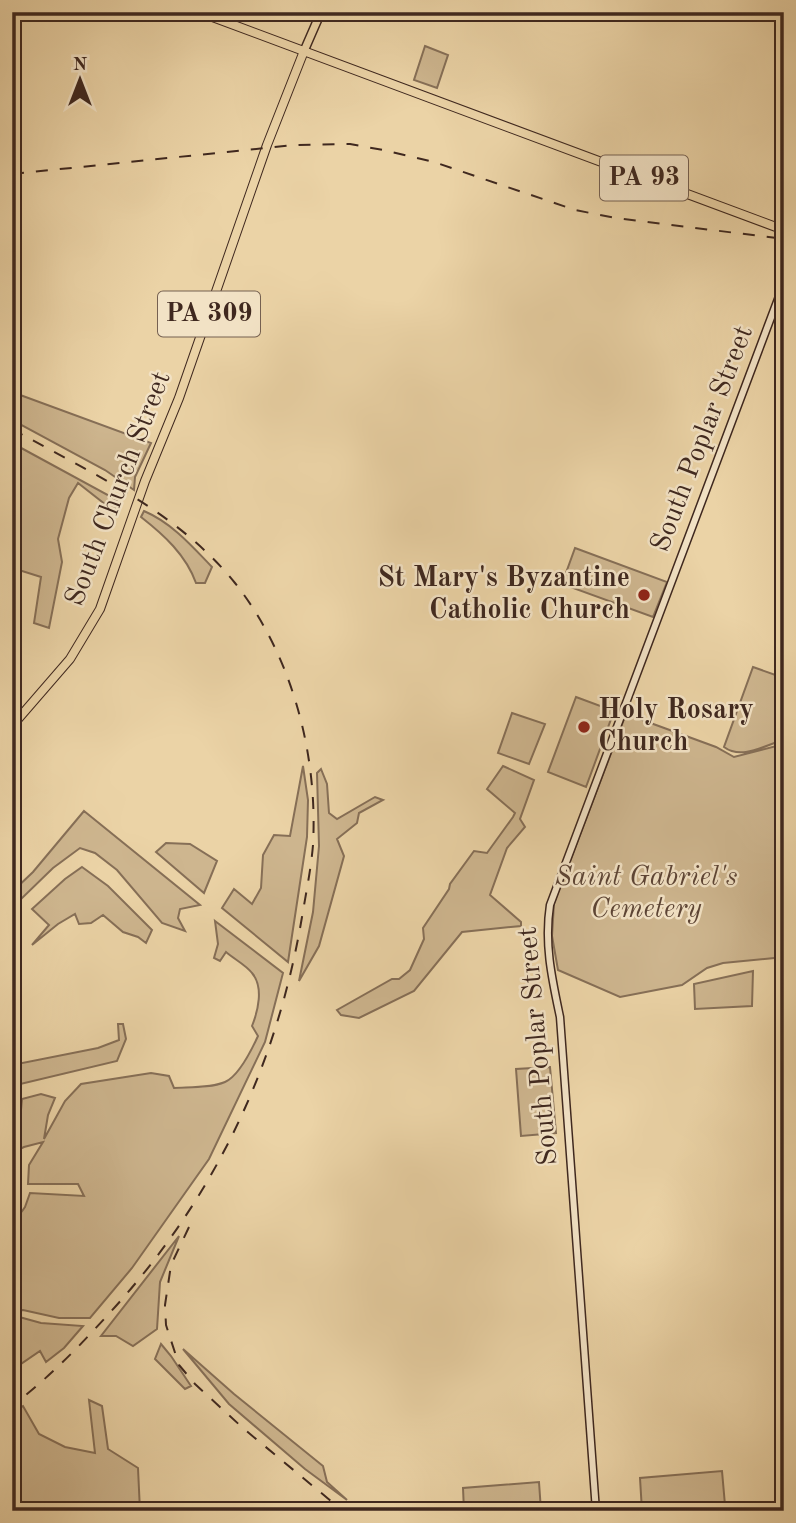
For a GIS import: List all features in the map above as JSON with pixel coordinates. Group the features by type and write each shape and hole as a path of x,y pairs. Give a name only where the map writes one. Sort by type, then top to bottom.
{"highway":[{"name":"PA 93","path":"199,12 784,230"},
{"name":"South Church Street","path":"12,726 70,659 100,608 145,481 191,366 267,145 304,51"}],"main road":[{"name":"PA 309","path":"304,51 321,12"},
{"name":"South Poplar Street","path":"596,1511 560,1017 548,954 547,927 550,905 784,283"}],"green space":[{"path":"425,46 448,55 437,88 414,80"},
{"path":"12,392 151,443 135,477 134,490 105,470 12,420"},
{"path":"12,443 117,500 115,512 78,483 69,498 58,539 62,562 49,628 34,623 41,577 19,570 12,571"},
{"path":"144,511 173,528 212,567 205,583 196,583 173,546 141,517"},
{"path":"575,548 667,582 653,617 562,584"},
{"path":"753,667 784,678 784,728 777,742 750,751 737,752 724,747"},
{"path":"576,697 614,711 586,787 548,772"},
{"path":"512,713 545,724 529,764 498,753"},
{"name":"Saint Gabriel's Cemetery","path":"626,714 716,747 734,757 784,744 784,957 723,963 707,968 682,985 620,997 558,970 552,936 554,903"},
{"path":"303,766 308,800 307,837 288,962 222,908 234,889 252,904 261,888 263,855 274,835 290,836"},
{"path":"503,766 534,780 520,819 525,827 507,848 490,895 521,922 521,926 462,932 414,991 359,1018 341,1015 337,1010 392,979 399,979 410,970 424,939 423,928 450,884 474,851 487,853 513,817 515,813 487,789"},
{"path":"321,769 327,784 329,813 337,819 375,797 383,800 359,813 357,823 337,839 344,856 319,946 299,981 313,912 319,846 317,773"},
{"path":"84,811 200,905 180,909 178,918 185,931 162,923 117,870 95,853 80,848 53,868 17,903 12,899 12,892 33,872"},
{"path":"166,843 190,844 217,861 204,893 156,852"},
{"path":"82,867 108,886 152,930 146,943 123,932 103,915 91,923 79,924 75,914 32,945 49,925 32,909"},
{"path":"215,921 283,973 265,1042 209,1159 132,1268 90,1318 59,1318 23,1310 12,1311 12,1225 25,1207 30,1193 84,1196 78,1184 28,1184 29,1165 43,1142 12,1153 12,1126 20,1121 22,1099 41,1094 55,1098 48,1115 44,1139 65,1101 81,1084 151,1073 169,1076 174,1088 213,1085 230,1079 252,1048 258,1036 252,1026 258,1006 258,985 249,970 226,952 220,961 214,958 218,944"},
{"path":"753,971 752,1006 695,1009 694,984"},
{"path":"118,1024 123,1024 126,1039 117,1061 12,1086 12,1065 98,1048 119,1040"},
{"path":"550,1067 556,1133 521,1136 516,1069"},
{"path":"179,1236 160,1282 157,1329 133,1346 116,1336 101,1336"},
{"path":"12,1315 41,1323 83,1326 64,1348 46,1362 40,1351 12,1370"},
{"path":"161,1344 191,1386 185,1389 155,1359"},
{"path":"183,1349 323,1466 327,1482 347,1500 305,1469 229,1404"},
{"path":"89,1400 102,1406 108,1449 138,1468 140,1511 12,1511 12,1506 23,1506 12,1493 12,1412 23,1406 39,1434 65,1447 95,1453"},
{"path":"722,1471 725,1505 642,1511 640,1478"},
{"path":"539,1482 541,1511 464,1511 463,1488"}],"railway":[{"path":"12,174 295,145 350,144 434,162 575,210 616,218 784,239"},
{"path":"12,429 102,478 160,514 187,535 235,583 255,611 286,674 306,741 313,811 311,863 290,974 275,1029 234,1132 177,1229 143,1274 72,1353 12,1406"},
{"path":"189,1227 171,1265 165,1305 166,1325 179,1365 195,1384 244,1429 343,1511"},
{"path":"735,1511 784,1507"}],"place":[{"name":"St Mary's Byzantine Catholic Church","path":"644,595"},
{"name":"Holy Rosary Church","path":"584,727"}]}
